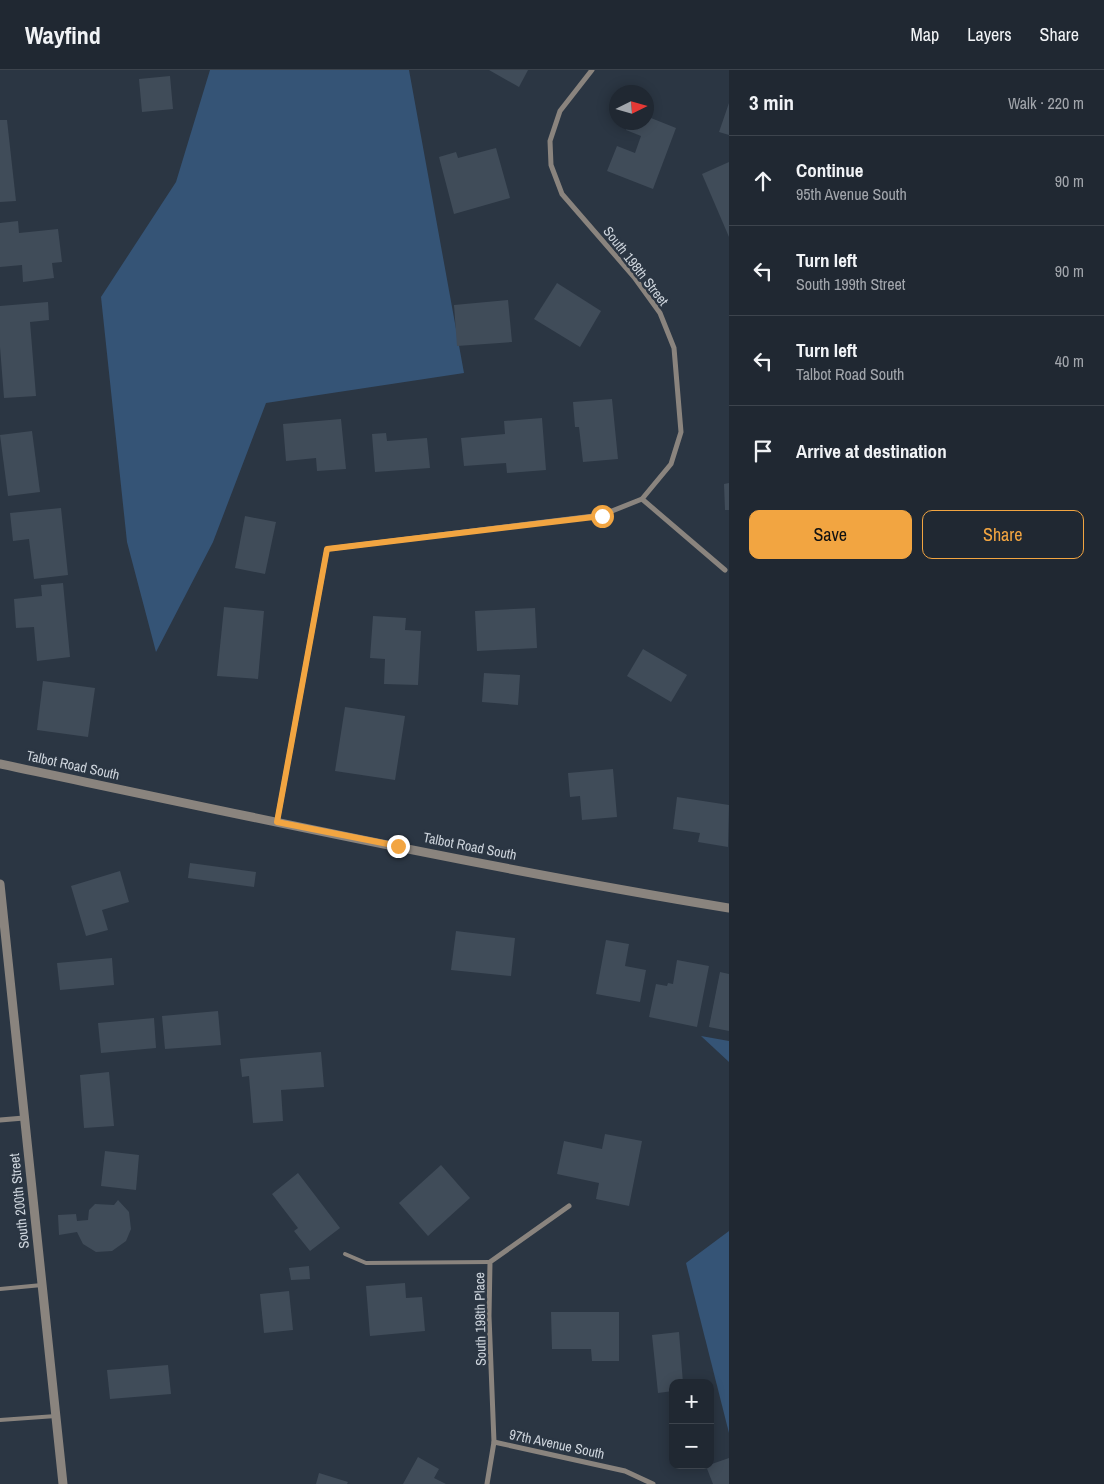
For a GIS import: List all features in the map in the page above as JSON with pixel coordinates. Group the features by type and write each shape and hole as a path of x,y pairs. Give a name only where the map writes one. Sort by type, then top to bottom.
{"street":[{"name":"South 198th Street","path":"592,70 560,111 550,141 551,165 562,194 634,277 660,313 674,348 681,432 671,464 642,499"},
{"path":"277,822 327,549 602,516 642,499 725,570"},
{"name":"Talbot Road South","path":"0,764 277,822 639,893 729,908"},
{"name":"South 200th Street","path":"0,884 3,937 63,1484"},
{"path":"0,1120 24,1118"},
{"name":"South 198th Place","path":"494,1442 489,1316 490,1262 569,1206"},
{"name":"97th Avenue South","path":"487,1484 494,1442 625,1470 653,1484"}],"lane":[{"path":"345,1254 366,1263 490,1262"},
{"path":"0,1289 42,1285"},
{"path":"0,1420 56,1416"}],"shaded area":[{"path":"210,70 409,70 464,373 266,403 213,542 156,652 127,542 101,297 176,182"},
{"path":"701,1036 729,1041 729,1062"},
{"path":"729,1231 729,1433 686,1263"}],"building":[{"path":"489,70 528,70 519,87"},
{"path":"170,76 173,109 142,112 139,79"},
{"path":"729,103 729,135 719,132"},
{"path":"654,119 676,128 653,189 607,171 617,146 635,153 641,136 626,130 654,130"},
{"path":"0,120 7,120 16,201 0,202"},
{"path":"496,148 510,198 454,214 439,157 456,152 458,158"},
{"path":"729,162 729,237 702,174"},
{"path":"18,221 19,233 58,229 62,262 52,263 54,278 23,282 22,265 0,267 0,223"},
{"path":"557,283 601,311 580,347 534,319"},
{"path":"508,300 512,342 457,346 454,305"},
{"path":"48,302 49,320 30,322 36,396 4,398 0,347 0,306"},
{"path":"612,399 618,459 583,462 579,427 575,427 573,402"},
{"path":"542,418 546,470 507,473 506,463 464,466 461,438 505,434 504,421"},
{"path":"341,419 346,469 317,471 316,458 286,461 283,424"},
{"path":"32,431 40,492 8,496 0,435"},
{"path":"386,433 387,441 427,438 430,468 375,472 372,434"},
{"path":"729,483 729,510 725,510 724,484"},
{"path":"61,508 68,575 34,579 29,539 13,541 10,513"},
{"path":"245,516 276,522 265,574 235,568"},
{"path":"63,583 70,657 37,661 34,627 16,628 14,599 42,596 41,585"},
{"path":"224,607 264,611 258,679 217,676"},
{"path":"535,608 537,648 477,651 475,611"},
{"path":"373,616 406,618 405,630 421,631 418,685 384,684 385,659 370,658"},
{"path":"643,649 687,675 671,702 627,676"},
{"path":"484,673 520,675 518,705 482,702"},
{"path":"43,681 95,688 88,737 37,730"},
{"path":"345,707 405,716 395,780 335,771"},
{"path":"613,769 617,817 582,820 580,796 570,797 568,773"},
{"path":"677,797 729,805 728,847 698,842 700,833 673,829"},
{"path":"190,863 256,872 254,887 188,878"},
{"path":"120,871 129,902 102,910 108,930 86,936 71,886"},
{"path":"456,931 515,938 511,976 451,970"},
{"path":"606,940 629,944 625,966 646,970 640,1002 596,994"},
{"path":"112,958 114,985 60,990 57,963"},
{"path":"677,960 709,966 697,1027 649,1017 656,984 667,986 668,983 673,984"},
{"path":"720,972 729,974 729,1031 709,1027"},
{"path":"218,1011 221,1045 165,1049 162,1016"},
{"path":"154,1018 156,1048 101,1053 98,1023"},
{"path":"321,1052 324,1087 281,1090 283,1121 253,1123 249,1076 242,1077 240,1059"},
{"path":"109,1072 114,1126 84,1128 80,1075"},
{"path":"605,1134 642,1141 629,1206 596,1199 599,1183 557,1174 564,1141 602,1149"},
{"path":"105,1151 139,1155 136,1190 101,1186"},
{"path":"441,1165 470,1198 428,1236 399,1203"},
{"path":"298,1173 340,1228 310,1251 294,1231 298,1228 272,1194"},
{"path":"118,1200 129,1212 131,1229 126,1241 112,1251 96,1252 83,1244 77,1232 59,1235 58,1215 76,1214 77,1221 88,1220 89,1210 95,1204 114,1205"},
{"path":"309,1266 310,1279 291,1280 289,1268"},
{"path":"405,1283 406,1298 422,1297 425,1331 370,1336 366,1286"},
{"path":"289,1291 293,1330 264,1333 260,1294"},
{"path":"551,1312 619,1312 619,1361 592,1361 591,1349 552,1349"},
{"path":"679,1332 683,1379 669,1379 669,1392 658,1393 652,1335"},
{"path":"168,1365 171,1394 110,1399 107,1370"},
{"path":"418,1457 439,1469 434,1478 446,1484 403,1484"},
{"path":"729,1458 729,1484 713,1484 707,1469 714,1469 714,1463"},
{"path":"319,1473 348,1482 347,1484 316,1484"}],"route":[{"path":"398,846 277,822 327,549 602,516"}]}
